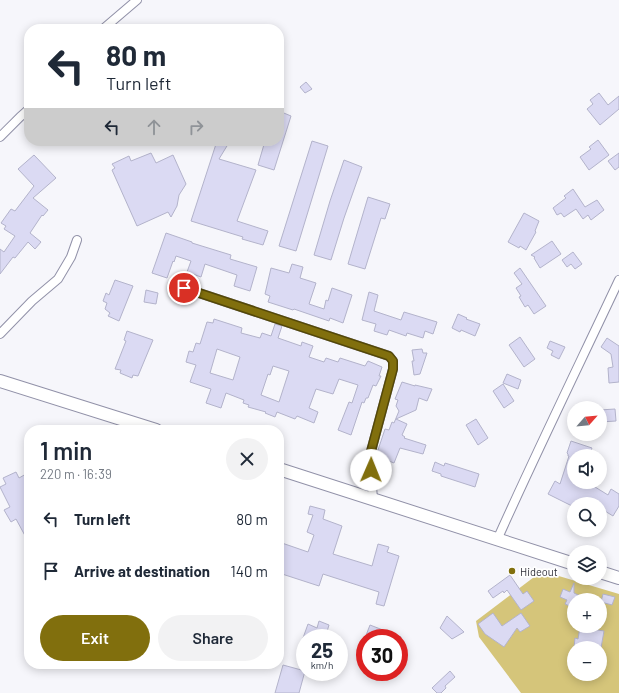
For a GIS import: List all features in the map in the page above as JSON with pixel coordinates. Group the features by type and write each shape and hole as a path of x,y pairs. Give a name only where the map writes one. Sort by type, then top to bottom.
{"main road":[{"path":"0,381 140,425"},
{"path":"284,471 567,562"},
{"path":"607,574 619,578"}],"street":[{"path":"109,24 137,0"},
{"path":"0,137 24,113"},
{"path":"0,334 32,302 58,279 71,257 77,240"},
{"path":"497,540 527,472 561,404 619,280"},
{"path":"184,288 389,356 393,361 393,369 370,455 373,500"}],"shaded area":[{"path":"542,571 567,578 567,585 589,585 619,594 619,693 521,693 479,637 476,621"}],"building":[{"path":"306,82 312,89 305,93 300,87"},
{"path":"599,93 608,105 619,96 619,109 600,125 587,109 593,104 590,100"},
{"path":"284,113 291,116 284,138"},
{"path":"598,140 609,155 589,170 580,157 591,149 589,147"},
{"path":"312,141 328,146 296,251 279,246"},
{"path":"215,146 227,146 219,159 256,170 237,221 268,231 263,245 242,239 243,237 191,221"},
{"path":"264,146 282,146 274,170 258,165"},
{"path":"151,153 156,163 173,155 186,184 179,195 177,206 171,217 168,212 137,226 112,170 115,168 112,164 129,156 131,161"},
{"path":"619,153 619,167 615,170 608,161"},
{"path":"34,155 56,178 33,198 48,210 43,216 42,215 30,233 41,242 35,249 28,242 15,258 13,257 0,274 0,249 4,252 15,236 4,229 6,226 1,223 11,209 15,211 34,186 18,169"},
{"path":"344,160 362,167 331,260 314,255"},
{"path":"573,189 585,207 597,200 604,210 591,220 588,215 583,219 576,209 564,217 561,213 557,215 553,208 566,198 564,196"},
{"path":"368,197 390,204 385,219 381,218 365,269 348,264"},
{"path":"524,213 539,221 535,231 536,232 526,250 520,246 519,248 508,242"},
{"path":"166,233 231,255 230,259 257,267 250,291 234,286 237,275 205,264 201,277 187,272 191,261 176,256 167,278 152,273"},
{"path":"552,241 561,254 540,268 534,258 535,257 531,255"},
{"path":"573,252 582,264 575,269 571,264 567,267 562,260"},
{"path":"292,264 303,267 300,278 316,283 309,304 324,309 326,300 328,301 332,288 352,295 343,323 330,318 329,321 268,302 270,296 265,294 271,268 289,273"},
{"path":"520,268 546,306 534,314 528,305 525,307 516,288 522,284 514,273"},
{"path":"115,280 133,286 119,321 108,316 110,313 105,309 107,303 103,301 106,293 109,295"},
{"path":"146,290 158,293 156,304 144,302"},
{"path":"369,292 378,295 374,311 401,320 404,312 437,322 433,334 425,331 423,338 407,333 406,336 389,330 387,335 374,331 376,324 362,320"},
{"path":"458,314 467,318 466,319 480,324 475,336 452,328"},
{"path":"214,319 242,328 241,333 260,338 262,333 271,336 275,324 282,326 278,338 301,346 302,342 313,346 309,357 324,362 326,358 338,362 340,358 365,366 368,361 382,367 379,376 381,376 376,386 373,385 368,398 366,398 364,403 362,402 351,435 338,430 349,402 352,403 358,385 339,379 333,394 316,389 309,408 318,412 314,423 297,416 295,419 277,412 275,417 265,413 266,412 248,407 249,405 243,403 244,400 226,393 221,408 206,403 211,389 190,382 196,365 186,362 189,351 193,352 196,343 200,344 207,322 213,323","holes":["217,349 240,357 233,380 210,373","273,366 289,371 279,402 261,395 268,374 270,375"]},
{"path":"127,331 153,340 138,376 133,375 132,378 120,373 121,370 115,369 126,341 124,340"},
{"path":"520,337 535,359 524,367 509,345"},
{"path":"607,338 619,346 619,382 609,383 608,368 613,367 611,354 601,347"},
{"path":"550,341 565,347 559,359 551,355 553,351 547,348"},
{"path":"422,349 423,353 427,353 420,374 414,375 412,350"},
{"path":"507,374 521,380 518,389 503,383"},
{"path":"402,382 432,389 427,401 419,398 416,410 396,419 407,424 402,435 405,437 404,438 426,445 423,454 400,448 394,463 376,456 385,429 389,430 399,411 396,406 398,400 395,399"},
{"path":"503,384 514,401 504,408 493,391"},
{"path":"615,409 616,421 607,422 607,410"},
{"path":"476,419 488,438 478,445 466,425"},
{"path":"571,441 592,448 592,449 568,449"},
{"path":"435,462 444,466 445,463 479,474 475,487 441,476 441,474 432,471"},
{"path":"567,462 567,489 598,489 608,495 611,489 619,494 619,506 613,516 607,512 607,497 567,497 567,504 548,494 555,481 560,484"},
{"path":"16,472 19,478 24,475 24,534 16,519 11,522 4,510 10,507 0,487 6,484 3,478"},
{"path":"310,506 325,510 323,519 342,526 333,554 372,566 378,544 389,547 387,552 399,556 384,606 376,604 379,592 323,574 319,586 284,575 284,544 308,552 314,535 307,532 313,515 308,514"},
{"path":"510,575 523,594 527,591 534,601 521,610 507,590 493,598 488,591"},
{"path":"574,585 574,593 567,593 567,600 560,597 563,589 570,592"},
{"path":"607,595 615,597 612,605 607,604"},
{"path":"493,613 502,626 521,613 530,626 520,632 517,628 504,647 485,634 478,624"},
{"path":"447,616 464,632 452,639 440,628"},
{"path":"319,621 329,625 328,629 306,629 308,624 317,628"},
{"path":"370,625 380,629 368,629"},
{"path":"579,633 604,633 602,641 575,641 575,638 578,639"},
{"path":"284,665 296,669 296,681 302,681 299,693 275,693"},
{"path":"450,671 455,677 445,686 446,688 441,693 437,693 432,688"}],"place":[{"name":"Hideout","path":"512,571"}],"route":[{"path":"184,288 389,356 393,361 393,369 370,455 371,470"}]}
